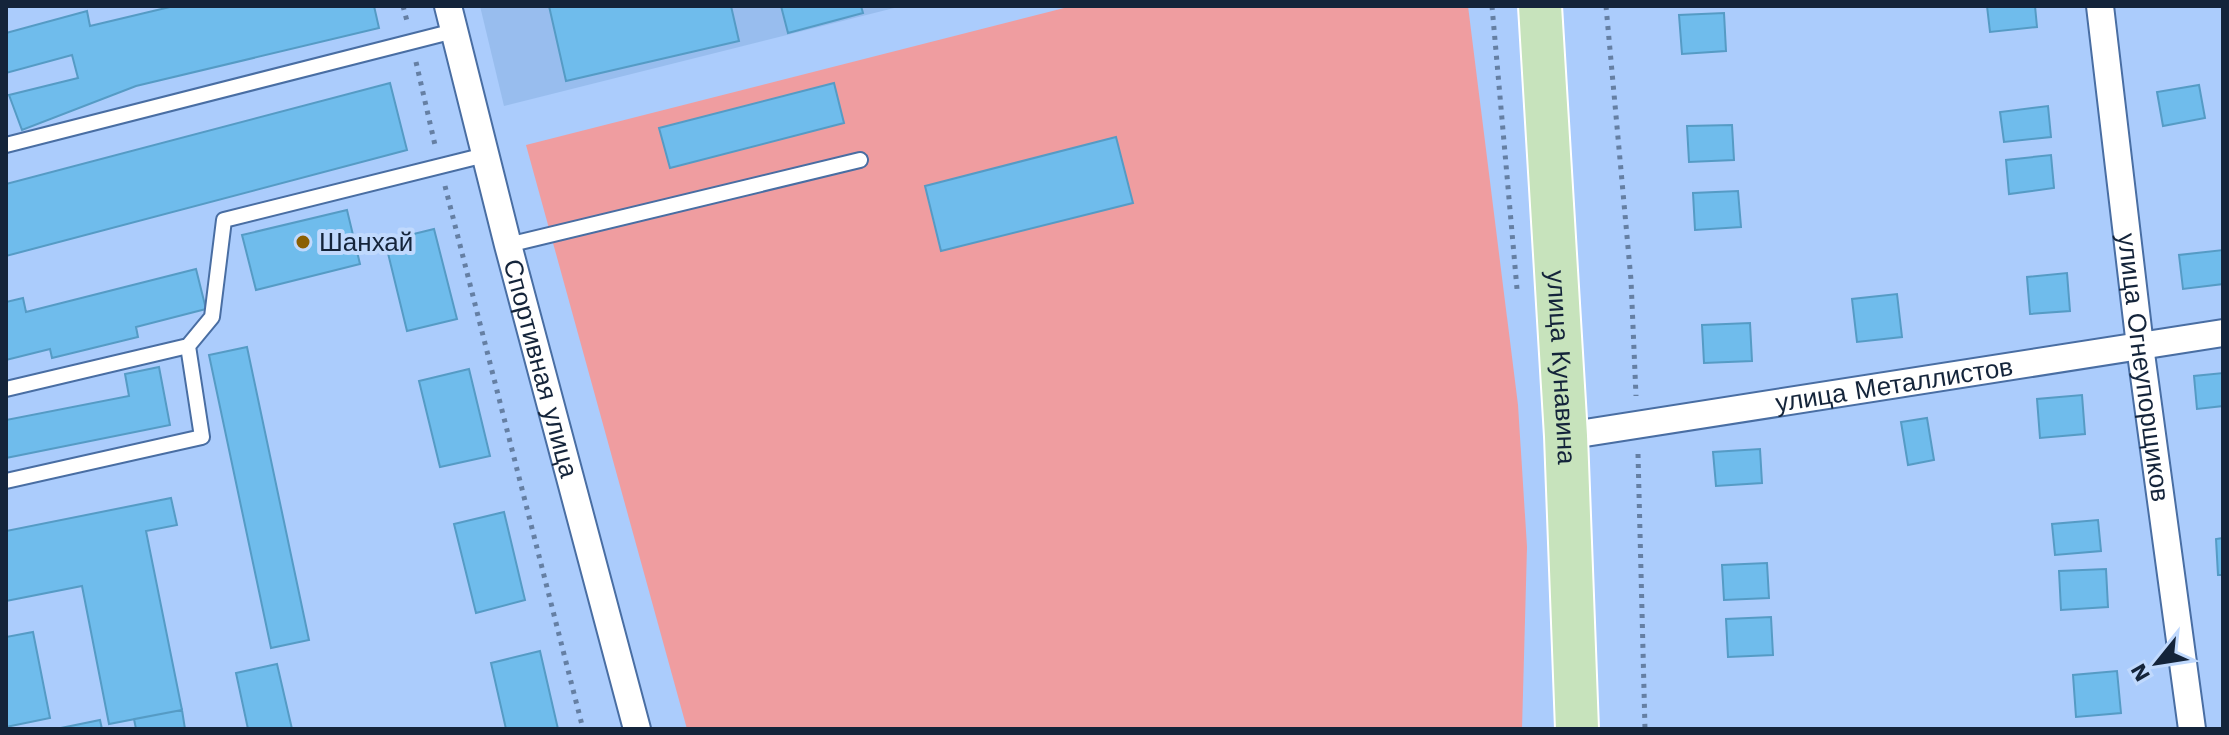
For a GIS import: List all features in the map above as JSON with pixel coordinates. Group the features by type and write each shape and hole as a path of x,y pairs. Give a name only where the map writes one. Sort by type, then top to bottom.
{"main road":[{"name":"улица Кунавина","path":"1540,6 1566,436 1577,729"}],"street":[{"name":"улица Огнеупорщиков","path":"2100,6 2140,346 2192,729"},
{"name":"Спортивная улица","path":"451,18 637,729"},
{"name":"улица Металлистов","path":"1566,436 2223,333"}],"lane":[{"path":"6,145 412,42 451,18"},
{"path":"6,389 188,346 212,317 224,220 485,155"},
{"path":"508,245 860,160"},
{"path":"6,481 202,437 188,346"}],"path":[{"path":"403,6 440,167 583,729"},
{"path":"1606,6 1631,280 1645,729"}],"shaded area":[{"path":"480,6 902,6 504,106"},
{"path":"1072,6 1468,6 1518,405 1527,547 1522,729 687,729 526,145"}],"building":[{"path":"174,6 374,6 379,28 136,86 22,130 9,95 78,78 72,55 6,73 6,33 87,11 90,26"},
{"path":"549,6 731,6 739,41 566,81"},
{"path":"781,6 861,6 863,13 788,33"},
{"path":"1987,6 2035,6 2037,27 1990,32"},
{"path":"1724,13 1726,51 1682,54 1679,15"},
{"path":"390,83 407,150 6,256 6,184"},
{"path":"834,83 844,123 670,168 659,128"},
{"path":"2199,85 2205,118 2163,126 2157,92"},
{"path":"2048,106 2051,137 2004,142 2000,112"},
{"path":"1732,125 1734,160 1689,162 1687,126"},
{"path":"1116,137 1133,203 941,251 925,186"},
{"path":"2051,155 2054,188 2009,194 2006,160"},
{"path":"1738,191 1741,227 1695,230 1693,193"},
{"path":"347,210 360,264 256,290 242,235"},
{"path":"434,229 457,319 407,331 385,241"},
{"path":"2223,250 2223,284 2183,289 2179,255"},
{"path":"196,269 206,309 136,327 138,337 52,358 50,349 6,360 6,302 23,298 26,312"},
{"path":"2067,273 2070,311 2030,314 2027,277"},
{"path":"1897,294 1902,337 1857,342 1852,299"},
{"path":"1750,323 1752,361 1704,363 1702,325"},
{"path":"247,347 309,640 271,648 209,355"},
{"path":"159,367 170,425 6,458 6,420 129,396 125,374"},
{"path":"469,369 490,456 440,467 419,381"},
{"path":"2223,373 2223,406 2197,409 2194,376"},
{"path":"2082,395 2085,434 2040,438 2037,399"},
{"path":"1927,418 1934,460 1908,465 1901,422"},
{"path":"1760,449 1762,483 1716,486 1713,452"},
{"path":"171,498 177,525 146,531 182,710 109,724 82,586 6,601 6,531"},
{"path":"504,512 525,600 476,613 454,524"},
{"path":"2098,520 2101,551 2055,555 2052,524"},
{"path":"2223,538 2223,575 2218,575 2216,539"},
{"path":"1767,563 1769,598 1724,600 1722,565"},
{"path":"2106,569 2108,607 2061,610 2059,571"},
{"path":"1771,617 1773,655 1728,657 1726,619"},
{"path":"33,632 50,718 6,727 6,637"},
{"path":"540,651 558,729 506,729 491,663"},
{"path":"277,664 292,729 248,729 236,673"},
{"path":"2117,671 2121,713 2076,717 2073,675"},
{"path":"182,710 185,729 136,729 134,719"},
{"path":"100,720 102,729 56,729"}],"place":[{"name":"Шанхай","path":"303,242"}]}
